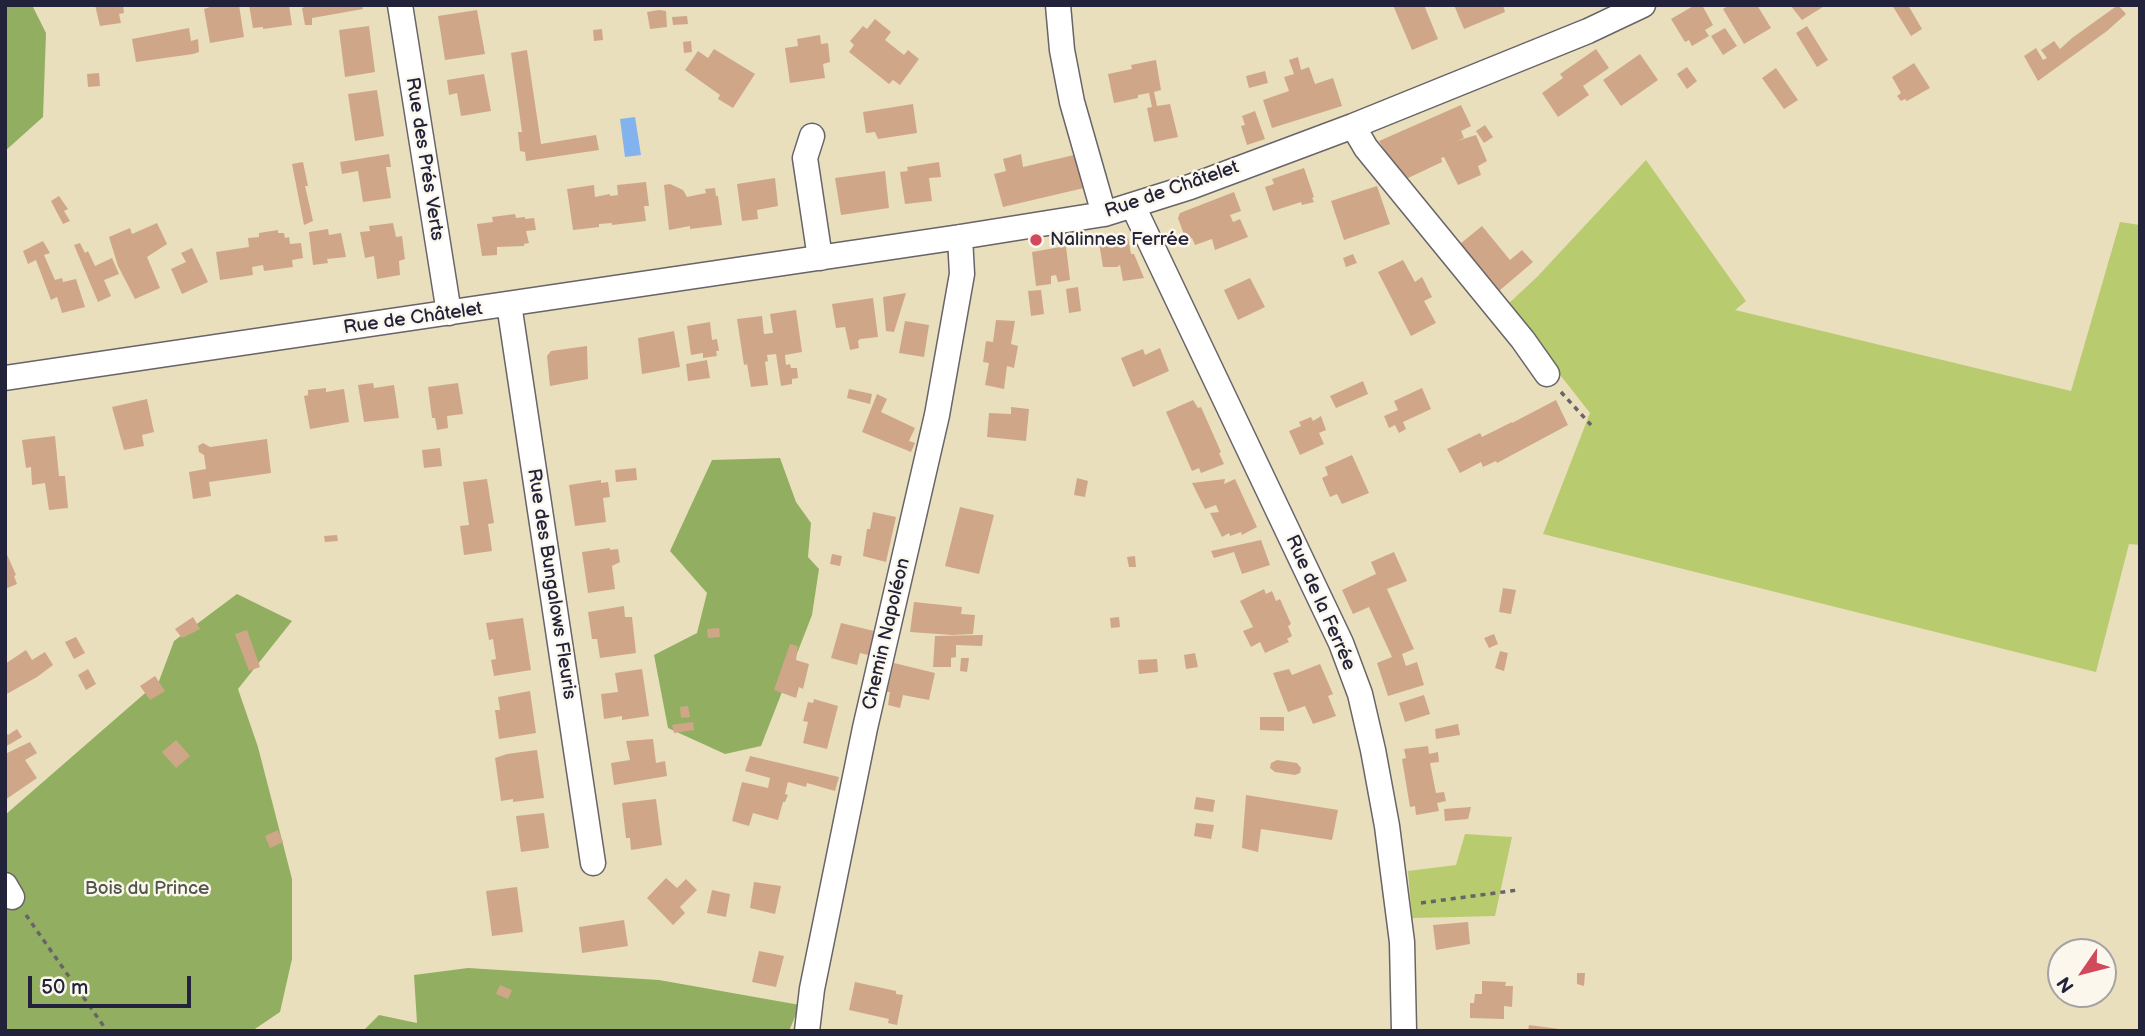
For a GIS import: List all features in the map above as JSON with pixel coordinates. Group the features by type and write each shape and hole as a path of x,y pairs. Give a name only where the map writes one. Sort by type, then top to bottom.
{"street":[{"name":"Rue des Prés Verts","path":"400,5 449,313"},
{"path":"1058,5 1062,50 1072,102 1104,214"},
{"name":"Rue de Châtelet","path":"5,378 1104,214 1133,206 1353,126 1588,31 1643,5"},
{"path":"1353,126 1366,148 1523,340 1546,374"},
{"path":"812,136 805,158 820,258"},
{"name":"Rue de la Ferrée","path":"1133,206 1341,643 1360,694 1387,826 1398,905 1402,942 1404,1031"},
{"name":"Chemin Napoléon","path":"807,1031 812,989 862,741 937,415 962,274 960,237"},
{"name":"Rue des Bungalows Fleuris","path":"509,304 593,863"}],"path":[{"path":"1546,374 1591,425"},
{"path":"1398,905 1518,890"},
{"path":"9,891 107,1031"}],"green space":[{"path":"5,5 32,5 46,33 43,117 5,151"},
{"path":"1646,160 1746,301 1735,310 2071,391 2120,222 2140,225 2140,545 2129,544 2096,672 1543,534 1590,413 1506,306 1537,277"},
{"path":"780,458 796,502 811,523 808,557 819,569 812,615 761,746 725,754 668,728 654,655 697,633 707,593 670,551 712,460"},
{"name":"Bois du Prince","path":"237,594 292,621 238,689 258,747 292,879 292,959 280,1012 252,1031 5,1031 5,815 159,681 174,641"},
{"path":"1465,834 1512,837 1495,916 1412,918 1408,871 1456,865"},
{"path":"468,968 659,980 800,1005 789,1031 363,1031 379,1015 417,1023 414,975"}],"water":[{"path":"635,117 641,155 625,157 620,119"}],"building":[{"path":"95,5 123,5 124,13 119,14 121,23 100,26"},
{"path":"216,5 239,5 244,37 210,43 204,9"},
{"path":"249,5 289,5 292,25 253,28"},
{"path":"310,5 362,5 363,9 312,18 312,25 305,25 302,8"},
{"path":"1393,5 1424,5 1438,39 1412,50"},
{"path":"1454,5 1503,5 1505,12 1464,29"},
{"path":"1695,5 1702,5 1713,25 1705,30 1709,36 1692,46 1689,40 1685,42 1671,19"},
{"path":"1730,5 1757,5 1771,28 1744,44 1723,9"},
{"path":"1790,5 1826,5 1802,20"},
{"path":"1892,5 1908,5 1922,29 1911,36"},
{"path":"2118,5 2126,14 2038,81 2024,56 2036,48 2043,60 2047,58 2041,50 2054,41 2060,49"},
{"path":"477,10 485,54 445,60 438,16"},
{"path":"666,11 667,27 650,29 647,12"},
{"path":"687,16 688,24 673,25 672,17"},
{"path":"875,19 891,32 885,40 904,55 908,50 919,59 900,85 893,80 889,84 849,52 854,45 850,41 863,26 867,29"},
{"path":"369,26 375,72 345,77 339,30"},
{"path":"1807,26 1828,60 1817,67 1796,33"},
{"path":"189,28 191,41 198,39 199,52 136,62 132,39"},
{"path":"1725,28 1737,46 1723,55 1711,36"},
{"path":"602,29 603,40 594,41 593,30"},
{"path":"820,35 821,44 828,43 830,62 823,64 825,78 790,83 785,48 798,46 797,39"},
{"path":"691,41 692,52 684,53 683,42"},
{"path":"714,49 755,74 733,108 718,99 720,95 685,70 698,51 708,58"},
{"path":"1596,49 1609,68 1583,86 1589,95 1558,117 1542,93 1563,78 1560,74"},
{"path":"527,50 541,144 596,135 599,150 526,161 525,152 520,151 518,132 522,132 511,53"},
{"path":"1640,54 1658,80 1621,106 1603,80"},
{"path":"1298,57 1301,70 1309,67 1315,84 1333,78 1342,106 1272,128 1263,100 1289,91 1284,77 1294,74 1289,60"},
{"path":"1156,60 1161,90 1154,92 1157,106 1170,104 1178,137 1154,142 1147,108 1152,107 1149,93 1114,103 1108,74 1132,69 1131,65"},
{"path":"1914,63 1930,88 1907,101 1901,101 1897,96 1901,93 1892,77"},
{"path":"1687,67 1697,81 1687,89 1677,74"},
{"path":"1776,68 1798,100 1784,109 1762,78"},
{"path":"1265,71 1268,83 1249,88 1246,76"},
{"path":"99,73 100,86 88,87 87,74"},
{"path":"484,74 491,111 461,116 457,93 449,95 447,80"},
{"path":"377,90 384,136 355,141 348,94"},
{"path":"913,104 917,133 878,139 875,132 866,133 863,112"},
{"path":"1461,105 1471,126 1461,131 1464,138 1457,141 1476,135 1487,161 1478,166 1481,175 1458,185 1444,157 1441,158 1442,162 1406,179 1397,170 1379,141"},
{"path":"1255,111 1265,139 1247,145 1241,126 1245,125 1242,116"},
{"path":"1485,125 1493,137 1484,143 1476,131"},
{"path":"389,154 391,167 386,167 391,198 363,202 358,171 342,174 340,162"},
{"path":"1021,154 1023,167 1074,155 1084,188 1003,207 994,174 1006,171 1003,159"},
{"path":"303,162 313,221 304,225 292,164"},
{"path":"939,162 941,177 929,178 932,201 905,204 900,172 908,171 907,167"},
{"path":"1304,168 1314,202 1302,205 1301,202 1273,211 1265,187 1274,184 1272,179"},
{"path":"885,171 889,208 841,215 835,178"},
{"path":"775,178 778,206 757,210 758,219 742,221 737,184"},
{"path":"646,182 649,206 644,206 646,221 599,224 599,227 573,230 567,189 594,185 595,197 610,196 618,195 617,185"},
{"path":"670,184 683,190 687,197 706,193 705,189 715,188 722,225 669,230 664,185"},
{"path":"1377,186 1390,224 1344,240 1331,201"},
{"path":"1234,192 1241,211 1230,215 1233,222 1240,219 1248,237 1215,250 1212,239 1195,245 1192,238 1186,240 1178,218 1180,213"},
{"path":"59,196 68,209 64,211 70,221 63,224 51,201"},
{"path":"515,214 516,218 534,218 536,230 526,231 529,243 524,246 497,247 497,255 482,256 477,224 493,222 492,217"},
{"path":"157,223 167,244 147,257 160,288 135,299 118,266 109,237 130,228 132,234"},
{"path":"393,223 396,237 402,236 405,259 399,261 400,275 377,279 374,256 365,258 360,232 370,231 369,226"},
{"path":"1482,226 1510,260 1522,250 1533,262 1499,291 1460,244"},
{"path":"328,229 329,235 341,233 346,257 327,259 328,263 313,265 309,232"},
{"path":"278,230 278,233 284,233 285,238 289,237 290,244 301,243 303,258 292,260 293,267 264,271 263,265 252,267 253,275 220,280 216,252 249,247 248,238"},
{"path":"1128,237 1131,254 1134,254 1144,278 1123,281 1120,265 1103,267 1099,243"},
{"path":"43,241 50,253 44,255 55,280 62,278 63,282 76,279 85,307 62,313 57,297 51,300 36,260 28,264 23,251"},
{"path":"80,243 85,253 88,251 95,266 112,258 119,274 104,280 111,296 98,302 74,245"},
{"path":"1066,246 1070,280 1058,282 1056,275 1051,276 1051,284 1036,286 1032,252"},
{"path":"192,248 208,282 182,294 171,269 186,262 181,253"},
{"path":"1353,254 1357,263 1346,267 1343,258"},
{"path":"1403,260 1415,282 1422,277 1432,297 1424,301 1436,323 1411,336 1378,272"},
{"path":"1250,278 1265,307 1238,320 1224,290"},
{"path":"1078,287 1081,311 1069,313 1066,289"},
{"path":"1041,290 1044,314 1031,316 1028,291"},
{"path":"906,293 894,332 886,331 883,297"},
{"path":"873,298 878,337 860,339 859,348 850,350 845,327 836,328 832,304"},
{"path":"796,310 802,352 785,355 786,365 797,368 798,378 792,379 792,384 781,386 776,354 767,355 768,361 765,362 768,385 751,387 747,364 744,365 737,319 762,316 764,334 773,333 770,314"},
{"path":"996,320 1015,321 1011,344 1018,346 1014,368 1007,366 1004,389 985,385 989,363 983,362 986,341 993,342"},
{"path":"905,321 929,325 924,357 899,353"},
{"path":"710,322 712,340 717,339 717,356 703,358 703,353 691,355 687,326"},
{"path":"674,331 680,367 642,374 638,338"},
{"path":"587,346 588,379 550,386 547,356 551,351"},
{"path":"1160,348 1169,371 1133,387 1121,358 1143,349 1145,355"},
{"path":"707,360 710,378 688,381 686,364"},
{"path":"1363,381 1368,394 1336,408 1330,396"},
{"path":"373,383 374,388 394,385 399,418 364,422 358,385"},
{"path":"458,383 463,414 447,416 448,428 437,430 435,418 432,418 428,387"},
{"path":"326,388 326,392 344,389 349,422 310,429 304,396 308,395 308,390"},
{"path":"1422,388 1431,409 1403,422 1406,429 1399,433 1395,425 1389,428 1384,416 1398,410 1394,401"},
{"path":"849,389 872,394 870,404 847,398"},
{"path":"877,394 887,399 881,412 915,428 909,441 915,443 911,452 862,432"},
{"path":"147,399 154,432 142,435 144,446 124,450 112,407"},
{"path":"1193,400 1198,408 1201,407 1224,464 1201,473 1199,468 1192,471 1166,412"},
{"path":"1556,400 1568,425 1497,463 1496,461 1483,467 1481,462 1460,473 1447,449 1480,433 1482,437"},
{"path":"1011,407 1029,409 1026,441 987,437 989,413 1011,414"},
{"path":"1321,416 1326,430 1319,433 1324,444 1300,455 1289,431 1301,426 1299,422 1311,417 1313,421"},
{"path":"55,436 59,476 65,476 68,508 49,510 45,483 32,485 31,467 26,468 22,440"},
{"path":"267,439 271,473 209,482 211,496 193,499 189,472 206,469 204,455 199,452 198,446 203,443 210,447"},
{"path":"440,448 442,466 424,468 422,450"},
{"path":"1352,455 1369,493 1342,504 1337,494 1330,497 1322,478 1328,475 1325,467"},
{"path":"636,468 637,480 616,482 615,470"},
{"path":"1077,478 1088,481 1085,497 1074,495"},
{"path":"487,479 494,523 488,524 492,551 464,555 460,526 469,525 463,482"},
{"path":"1225,479 1224,484 1235,479 1257,527 1242,535 1241,532 1230,536 1229,533 1222,537 1210,513 1219,512 1216,505 1205,509 1192,483"},
{"path":"601,480 601,483 608,482 610,497 603,498 606,522 575,526 569,485"},
{"path":"960,507 994,515 979,574 945,566"},
{"path":"873,512 896,517 886,562 863,556"},
{"path":"337,535 338,541 325,542 324,536"},
{"path":"1261,540 1270,565 1242,574 1234,552 1214,558 1211,551"},
{"path":"618,549 620,562 612,566 615,589 588,593 582,552"},
{"path":"5,550 17,584 5,589"},
{"path":"1394,552 1407,581 1387,589 1414,649 1402,654 1406,666 1417,662 1424,685 1388,696 1377,663 1392,657 1369,607 1353,614 1342,590 1376,574 1371,562"},
{"path":"832,554 842,556 840,566 830,564"},
{"path":"1135,556 1136,567 1129,567 1127,557"},
{"path":"1503,588 1516,590 1511,614 1499,612"},
{"path":"1264,589 1266,594 1272,591 1276,601 1280,599 1291,624 1288,626 1292,636 1287,639 1289,642 1265,653 1260,642 1251,647 1243,631 1253,627 1240,601"},
{"path":"914,602 962,607 961,614 975,615 973,634 910,632"},
{"path":"624,606 625,617 632,617 636,653 600,658 597,639 592,639 588,612"},
{"path":"193,617 200,629 182,638 175,629"},
{"path":"1119,617 1120,627 1111,628 1110,618"},
{"path":"523,618 531,670 494,676 491,660 496,659 493,639 489,640 486,623"},
{"path":"841,623 878,632 872,656 860,653 857,665 831,658"},
{"path":"719,628 720,637 708,638 707,629"},
{"path":"247,630 260,667 249,671 235,634"},
{"path":"1494,634 1498,644 1489,648 1484,638"},
{"path":"983,635 982,646 956,645 956,657 951,658 951,667 933,667 935,636"},
{"path":"76,637 85,653 74,659 65,642"},
{"path":"790,644 798,646 796,660 809,664 803,689 799,687 796,698 774,690"},
{"path":"26,650 32,660 45,652 53,665 5,695 5,664"},
{"path":"1500,651 1508,653 1504,671 1495,668"},
{"path":"1195,653 1198,667 1186,669 1184,655"},
{"path":"961,658 969,658 967,672 960,671"},
{"path":"1157,659 1158,672 1139,674 1138,660"},
{"path":"894,663 935,673 929,700 903,695 900,708 888,705 890,692 887,692"},
{"path":"1320,664 1333,694 1328,696 1336,716 1313,724 1305,706 1288,712 1273,673 1289,669 1292,675"},
{"path":"88,669 96,684 86,690 78,675"},
{"path":"642,669 649,716 622,720 622,716 604,719 601,694 618,692 615,673"},
{"path":"155,676 165,691 150,700 140,686"},
{"path":"530,691 536,733 499,739 495,710 500,710 498,697"},
{"path":"1424,695 1430,714 1405,722 1399,703"},
{"path":"814,699 838,706 827,749 803,743 808,722 803,721 808,702 813,703"},
{"path":"688,706 690,717 681,718 680,707"},
{"path":"1260,717 1284,717 1284,731 1260,730"},
{"path":"693,722 694,730 674,733 672,725"},
{"path":"1458,724 1460,735 1436,739 1435,729"},
{"path":"17,729 22,737 5,747 5,731 8,735"},
{"path":"653,739 656,763 665,761 667,776 614,785 611,763 630,760 626,741"},
{"path":"176,740 190,756 176,768 162,752"},
{"path":"30,742 37,753 25,760 37,778 5,800 5,754"},
{"path":"1428,746 1429,754 1438,752 1439,762 1430,763 1436,793 1444,792 1446,801 1437,803 1439,811 1416,815 1415,806 1410,807 1402,759 1406,758 1404,749"},
{"path":"537,750 544,798 501,801 495,758"},
{"path":"750,756 839,777 835,791 807,783 806,787 788,782 785,794 788,795 778,820 753,813 749,826 732,821 742,782 768,788 770,778 745,771"},
{"path":"1277,760 1297,763 1301,768 1300,773 1295,775 1275,772 1270,768 1271,763"},
{"path":"1246,795 1338,810 1332,840 1261,829 1258,852 1242,848"},
{"path":"1196,797 1215,800 1213,812 1194,809"},
{"path":"656,799 662,845 631,850 630,838 626,838 622,803"},
{"path":"1471,807 1468,819 1445,821 1444,809"},
{"path":"544,813 549,848 521,852 516,816"},
{"path":"1196,823 1214,825 1211,839 1194,836"},
{"path":"278,830 283,842 270,848 265,836"},
{"path":"666,878 677,888 686,879 697,890 680,907 685,913 673,925 647,898"},
{"path":"754,882 781,886 775,914 750,908"},
{"path":"517,887 523,932 492,936 486,891"},
{"path":"712,890 730,894 726,917 707,913"},
{"path":"624,920 628,946 582,953 579,927"},
{"path":"1468,922 1470,944 1436,950 1433,925"},
{"path":"759,951 784,956 776,987 752,982"},
{"path":"1577,973 1585,973 1584,986 1577,984"},
{"path":"1482,981 1506,982 1505,986 1513,986 1512,1007 1504,1006 1504,1019 1470,1018 1470,1003 1474,1003 1475,994 1482,994"},
{"path":"855,982 903,995 897,1025 888,1023 889,1019 849,1010"},
{"path":"500,985 512,990 508,999 496,994"},
{"path":"1529,1025 1559,1029 1528,1031"}],"place":[{"name":"Nalinnes Ferrée","path":"1036,240"}]}
